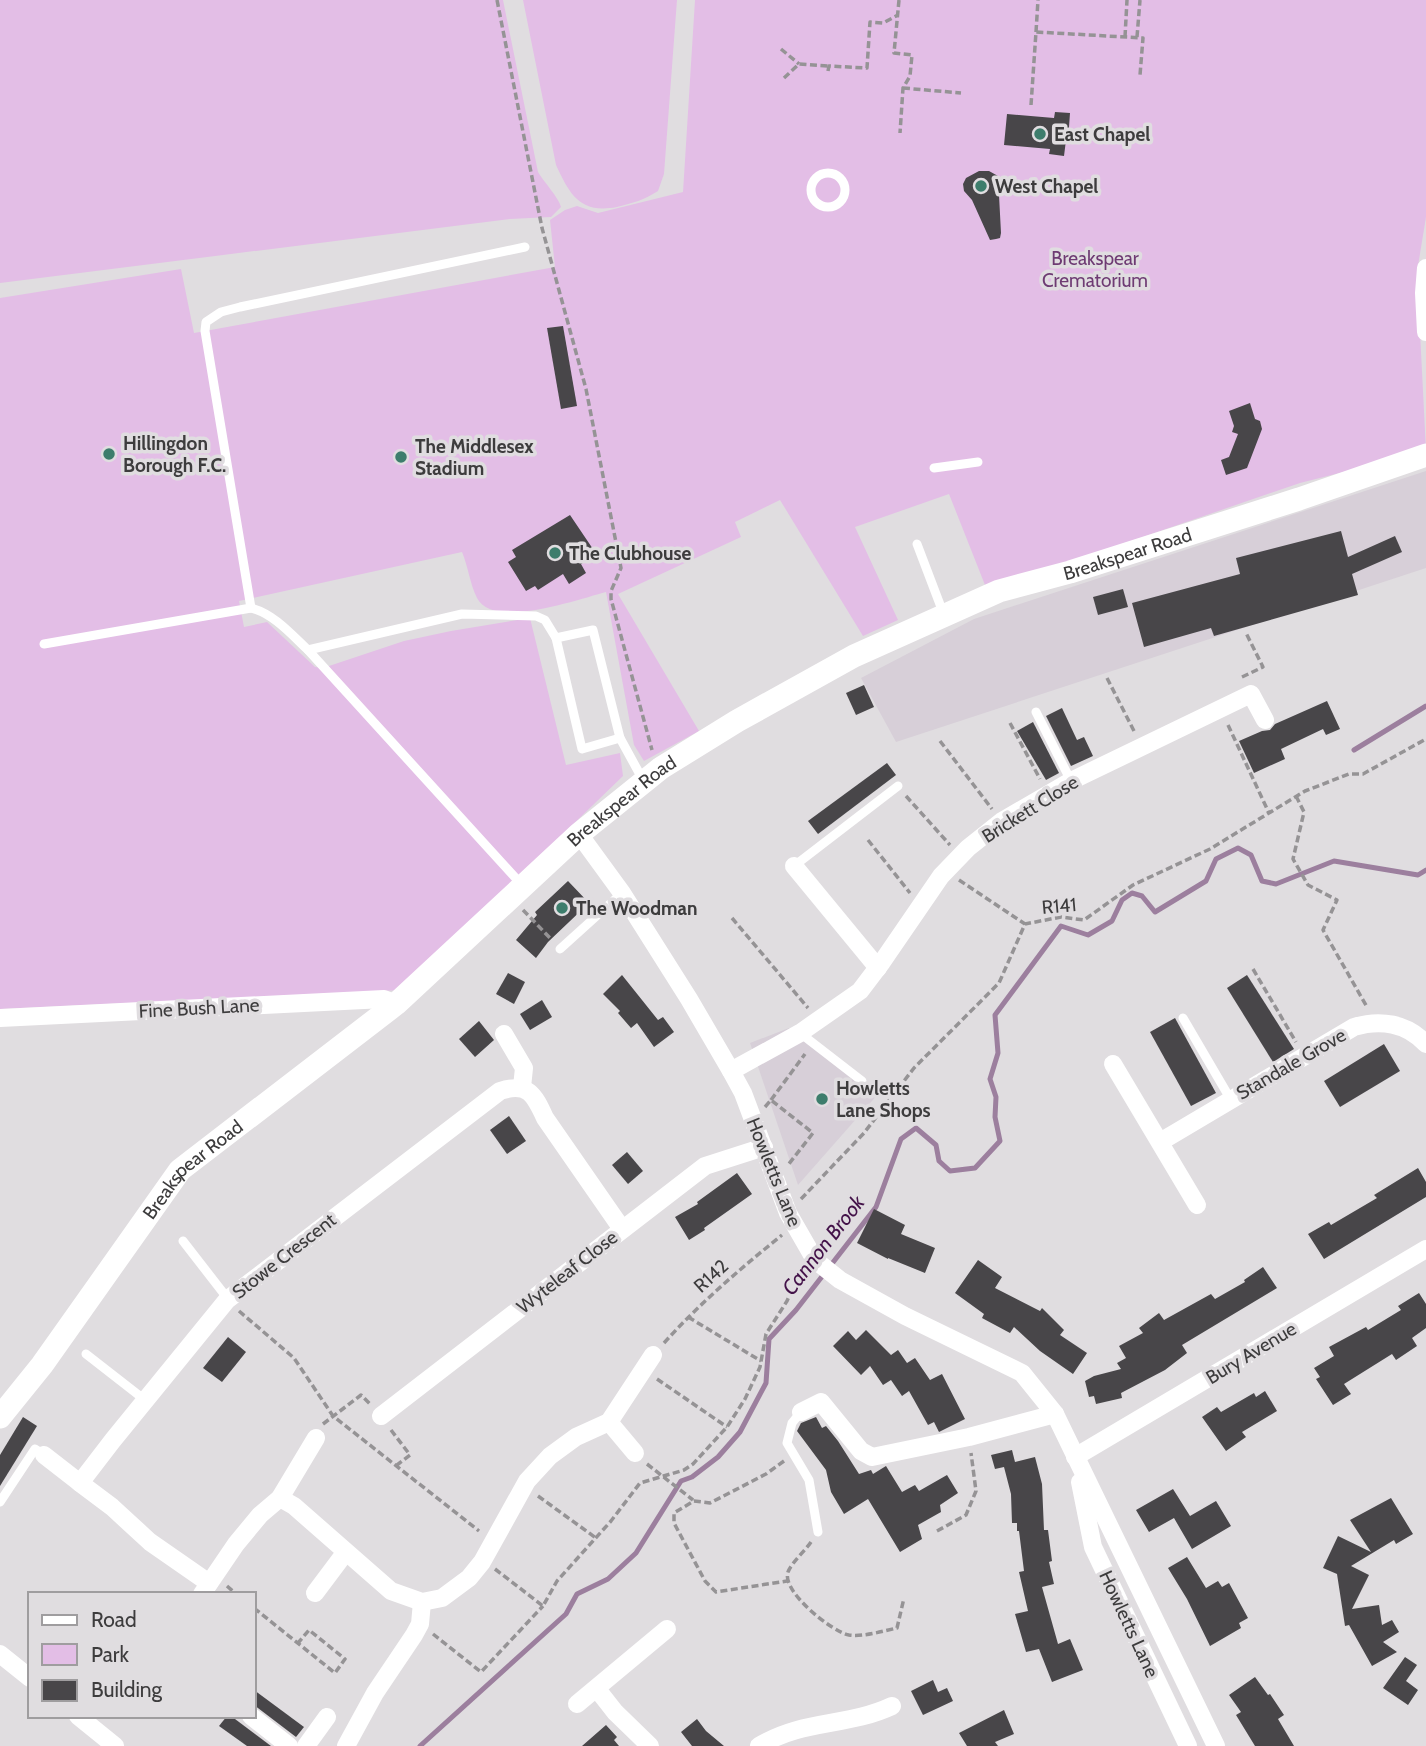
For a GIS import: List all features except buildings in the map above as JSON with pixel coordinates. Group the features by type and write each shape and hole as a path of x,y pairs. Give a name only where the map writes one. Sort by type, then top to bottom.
{"street":[{"path":"1426,268 1426,332"},
{"name":"Breakspear Road","path":"0,1417 42,1365 180,1170 396,1004 579,834 652,775 737,721 854,656 999,591 1070,572 1426,456"},
{"name":"Brickett Close","path":"731,1071 806,1038 818,1020 860,991 946,871 1002,821 1071,781 1251,694 1265,720"},
{"name":"Howletts Lane","path":"579,834 622,893 731,1071 743,1093 791,1219 813,1257 836,1277 905,1316 1022,1373 1055,1414 1076,1457 1213,1740 1188,1746 1093,1546 1076,1457"},
{"path":"794,866 878,968"},
{"name":"Fine Bush Lane","path":"0,1018 383,999 396,1004"},
{"path":"1371,1022 1391,1024 1409,1030 1426,1044"},
{"name":"Standale Grove","path":"1160,1142 1354,1027 1371,1022"},
{"path":"504,1034 524,1068 522,1087 536,1097 545,1118 622,1229"},
{"path":"1113,1064 1197,1205"},
{"name":"Stowe Crescent","path":"80,1483 229,1299 500,1091 514,1086 522,1087"},
{"name":"Wyteleaf Close","path":"381,1416 705,1166 764,1147"},
{"name":"Bury Avenue","path":"1076,1457 1426,1249"},
{"path":"280,1498 294,1506 391,1591 422,1602 442,1598 469,1578 483,1560 524,1486 550,1456 576,1437 609,1422 649,1363"},
{"path":"801,1412 821,1402 861,1451 872,1457 969,1437 1055,1414"},
{"path":"609,1422 635,1453"},
{"path":"44,1455 112,1507 206,1588 236,1544 260,1515 280,1498 316,1438"},
{"path":"315,1593 345,1553"},
{"path":"346,1746 375,1693 420,1624 422,1602"},
{"path":"576,1704 667,1629"},
{"path":"0,1654 28,1676"},
{"path":"597,1689 615,1712 650,1746"},
{"path":"759,1746 779,1735 804,1727 873,1715 892,1706"},
{"path":"306,1746 327,1717"},
{"path":"80,1718 115,1746"},
{"path":"95,1730 105,1718"},
{"path":"254,1718 289,1746"}],"lane":[{"path":"251,608 207,345 206,322 220,312 240,307 525,247"},
{"path":"934,468 978,462"},
{"path":"917,544 944,616"},
{"path":"44,644 251,608 259,610 280,624 308,650 517,892"},
{"path":"308,650 462,614 536,616 545,620 556,638 582,749 620,738"},
{"path":"556,638 593,629 620,738 652,775"},
{"path":"1036,712 1071,781"},
{"path":"794,866 898,786"},
{"path":"560,948 622,893"},
{"path":"1183,1018 1231,1100"},
{"path":"806,1038 862,1081"},
{"path":"183,1241 229,1299"},
{"path":"86,1354 145,1401"},
{"path":"801,1412 792,1423 787,1444 809,1479 818,1532"},
{"path":"0,1502 35,1449 44,1455"}],"path":[{"path":"497,0 542,228 586,389 621,568 611,591 611,599 651,748 652,775"},
{"path":"899,0 894,53 912,55 910,76 903,88 900,133"},
{"path":"1031,105 1038,0"},
{"path":"1125,37 1127,0"},
{"path":"1137,37 1140,0"},
{"path":"781,50 799,64 828,68 867,68 870,22 883,23 898,15"},
{"path":"1036,32 1143,38 1140,75"},
{"path":"784,78 799,64"},
{"path":"903,88 961,93"},
{"path":"1242,677 1263,667 1246,633"},
{"path":"1107,678 1143,747"},
{"path":"1221,710 1269,813"},
{"path":"1010,723 1048,794"},
{"name":"R141","path":"791,1219 864,1133 914,1068 999,983 1025,924 1061,917 1084,919 1133,885 1210,849 1296,796 1349,774 1363,775 1426,740"},
{"path":"940,741 1002,821"},
{"path":"898,786 959,857"},
{"path":"1296,796 1304,812 1293,859 1308,885 1337,900 1324,930 1370,1012 1371,1022"},
{"path":"868,840 920,905"},
{"path":"946,871 1025,924"},
{"path":"517,892 560,948"},
{"path":"732,918 818,1020"},
{"path":"1253,969 1305,1056"},
{"path":"754,1121 771,1100 806,1038"},
{"path":"771,1100 813,1133 776,1181"},
{"name":"R142","path":"649,1363 688,1317 791,1219"},
{"path":"420,1624 481,1672 543,1606 557,1581 640,1483 693,1464 727,1427 745,1399 761,1361 766,1334 813,1257"},
{"path":"229,1299 246,1318 294,1358 333,1416 493,1542"},
{"path":"688,1317 761,1361"},
{"path":"649,1363 727,1427"},
{"path":"333,1416 361,1395 381,1416 410,1455 397,1465"},
{"path":"937,1531 966,1515 976,1491 969,1437"},
{"path":"635,1453 661,1477 694,1501 709,1503 766,1474 794,1454"},
{"path":"524,1486 596,1538"},
{"path":"694,1501 674,1513 674,1524 705,1581 716,1592 787,1581"},
{"path":"818,1532 788,1571 787,1581 820,1620 838,1632 852,1635 897,1628 904,1598"},
{"path":"483,1560 543,1606"},
{"path":"256,1610 298,1643 335,1672 345,1659 309,1630 298,1643"}],"shaded area":[{"path":"1426,471 1426,568 896,742 861,678 974,619"},
{"path":"789,1028 879,1093 798,1185 750,1043"}],"green space":[{"path":"0,0 503,0 538,172 561,207 551,217 510,219 0,283"},
{"path":"523,0 677,0 664,174 658,191 633,203 594,208 578,200 566,185 556,165"},
{"name":"Breakspear Crematorium","path":"695,0 1426,0 1426,217 1417,272 1426,451 1300,483 1055,567 985,585 949,494 855,527 898,620 863,636 780,500 735,522 741,537 618,594 699,731 644,761 634,745 606,592 537,610 500,612 486,607 477,598 462,552 239,601 244,627 267,622 315,667 323,668 404,641 530,618 566,765 620,753 623,776 402,990 0,1009 0,298 181,269 194,333 555,267 550,220 565,210 577,206 598,213 683,192"}],"waterway":[{"path":"1354,750 1426,706"},
{"name":"Cannon Brook","path":"420,1746 566,1614 577,1594 608,1579 636,1553 681,1481 692,1477 718,1457 740,1432 766,1383 769,1339 796,1310 876,1207 901,1139 916,1128 936,1145 939,1161 950,1171 975,1168 1000,1141 995,1117 996,1097 990,1079 998,1053 995,1015 1061,926 1088,935 1112,921 1122,900 1132,893 1142,896 1155,912 1206,881 1216,859 1238,848 1251,855 1262,881 1276,884 1334,861 1418,875 1426,870"}],"place":[{"name":"East Chapel","path":"1040,134"},
{"name":"West Chapel","path":"981,186"},
{"name":"Hillingdon Borough F.C.","path":"109,454"},
{"name":"The Middlesex Stadium","path":"401,457"},
{"name":"The Clubhouse","path":"555,553"},
{"name":"The Woodman","path":"562,908"},
{"name":"Howletts Lane Shops","path":"822,1099"}]}
